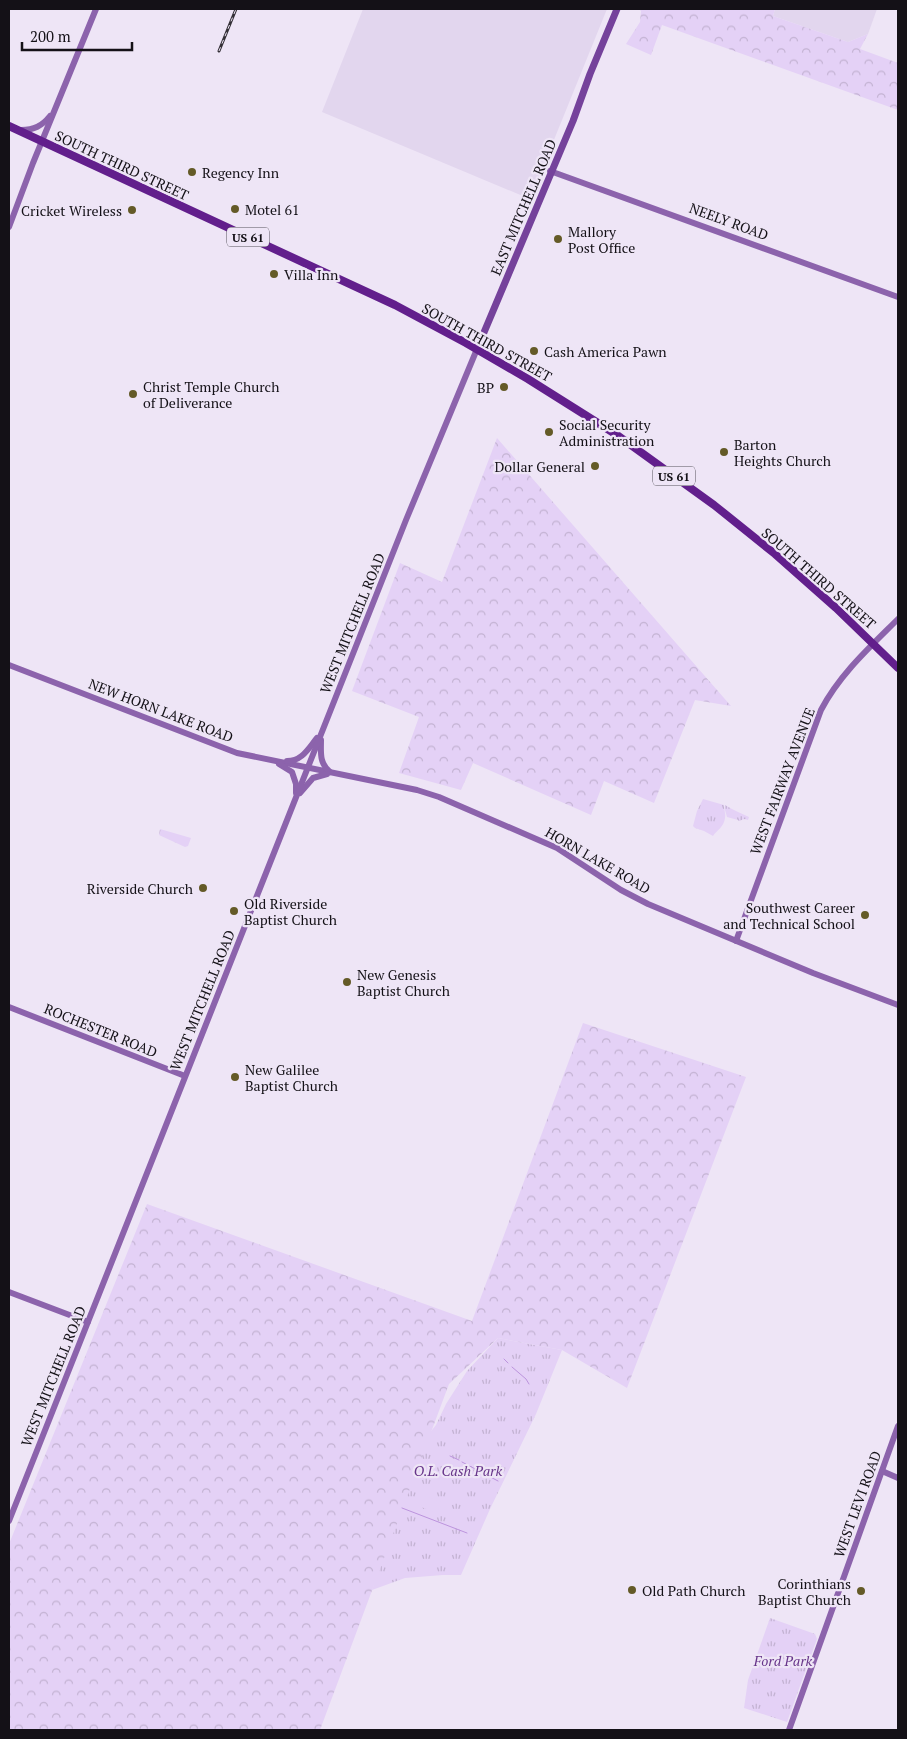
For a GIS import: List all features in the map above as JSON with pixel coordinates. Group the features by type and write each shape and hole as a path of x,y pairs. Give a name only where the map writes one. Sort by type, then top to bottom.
{"highway":[{"name":"SOUTH THIRD STREET","path":"9,126 395,305 477,350 592,419 690,487 775,554 874,643 898,668"}],"main road":[{"path":"9,227 96,9"},
{"name":"EAST MITCHELL ROAD","path":"477,350 550,171 573,121 617,9"},
{"path":"17,130 28,130 42,125 56,109"},
{"name":"NEELY ROAD","path":"550,171 898,297"},
{"name":"WEST MITCHELL ROAD","path":"9,1521 406,520 477,350"},
{"name":"WEST FAIRWAY AVENUE","path":"736,940 821,710 833,688 844,674 898,618"},
{"name":"NEW HORN LAKE ROAD","path":"9,665 237,753 308,768"},
{"path":"273,761 294,761 300,758 321,734"},
{"path":"321,734 320,757 325,768 331,773"},
{"path":"273,761 292,772 296,784 296,798"},
{"name":"HORN LAKE ROAD","path":"308,768 417,790 440,797 558,848 620,890 640,900 813,973 898,1005"},
{"path":"296,798 315,777 331,773"},
{"name":"ROCHESTER ROAD","path":"9,1007 185,1076"},
{"path":"9,1292 88,1322"},
{"name":"WEST LEVI ROAD","path":"788,1730 898,1426"},
{"path":"882,1471 898,1478"}],"shaded area":[{"path":"363,9 607,9 530,199 322,112"},
{"path":"775,9 877,9 868,34 848,42 773,16"}],"green space":[{"path":"639,9 775,9 773,16 848,42 868,34 860,49 898,63 898,110 662,25 651,55 626,44 640,22 641,11"},
{"path":"497,438 731,706 695,700 654,803 604,781 591,815 473,763 461,790 399,773 419,717 352,691 400,563 442,582"},
{"path":"703,799 724,805 724,821 713,836 693,826"},
{"path":"725,805 749,817 748,820 739,821 727,817"},
{"path":"160,829 191,838 188,846 185,847 159,835"},
{"path":"583,1023 746,1077 627,1388 562,1350 498,1338 449,1384 320,1730 9,1730 9,1544 147,1204 472,1321"},
{"name":"O.L. Cash Park","path":"498,1338 562,1350 536,1414 490,1509 461,1575 405,1578 372,1590 410,1467 419,1446 436,1425 446,1404 467,1371"},
{"path":"425,1496 442,1502 437,1513 421,1507"},
{"name":"Ford Park","path":"770,1618 815,1634 817,1639 787,1722 744,1708 748,1680"}],"waterway":[{"path":"504,1359 508,1363"},
{"path":"512,1367 529,1384"},
{"path":"450,1456 459,1460"},
{"path":"462,1462 498,1481"},
{"path":"402,1508 467,1533"},
{"path":"9,1730 14,1730"}],"railway":[{"path":"219,51 236,9"}],"place":[{"name":"Regency Inn","path":"192,172"},
{"name":"Motel 61","path":"235,209"},
{"name":"Cricket Wireless","path":"132,210"},
{"name":"Mallory Post Office","path":"558,239"},
{"name":"Villa Inn","path":"274,274"},
{"name":"Cash America Pawn","path":"534,351"},
{"name":"BP","path":"504,387"},
{"name":"Christ Temple Church of Deliverance","path":"133,394"},
{"name":"Social Security Administration","path":"549,432"},
{"name":"Barton Heights Church","path":"724,452"},
{"name":"Dollar General","path":"595,466"},
{"name":"Riverside Church","path":"203,888"},
{"name":"Old Riverside Baptist Church","path":"234,911"},
{"name":"Southwest Career and Technical School","path":"865,915"},
{"name":"New Genesis Baptist Church","path":"347,982"},
{"name":"New Galilee Baptist Church","path":"235,1077"},
{"name":"Old Path Church","path":"632,1590"},
{"name":"Corinthians Baptist Church","path":"861,1591"}]}
